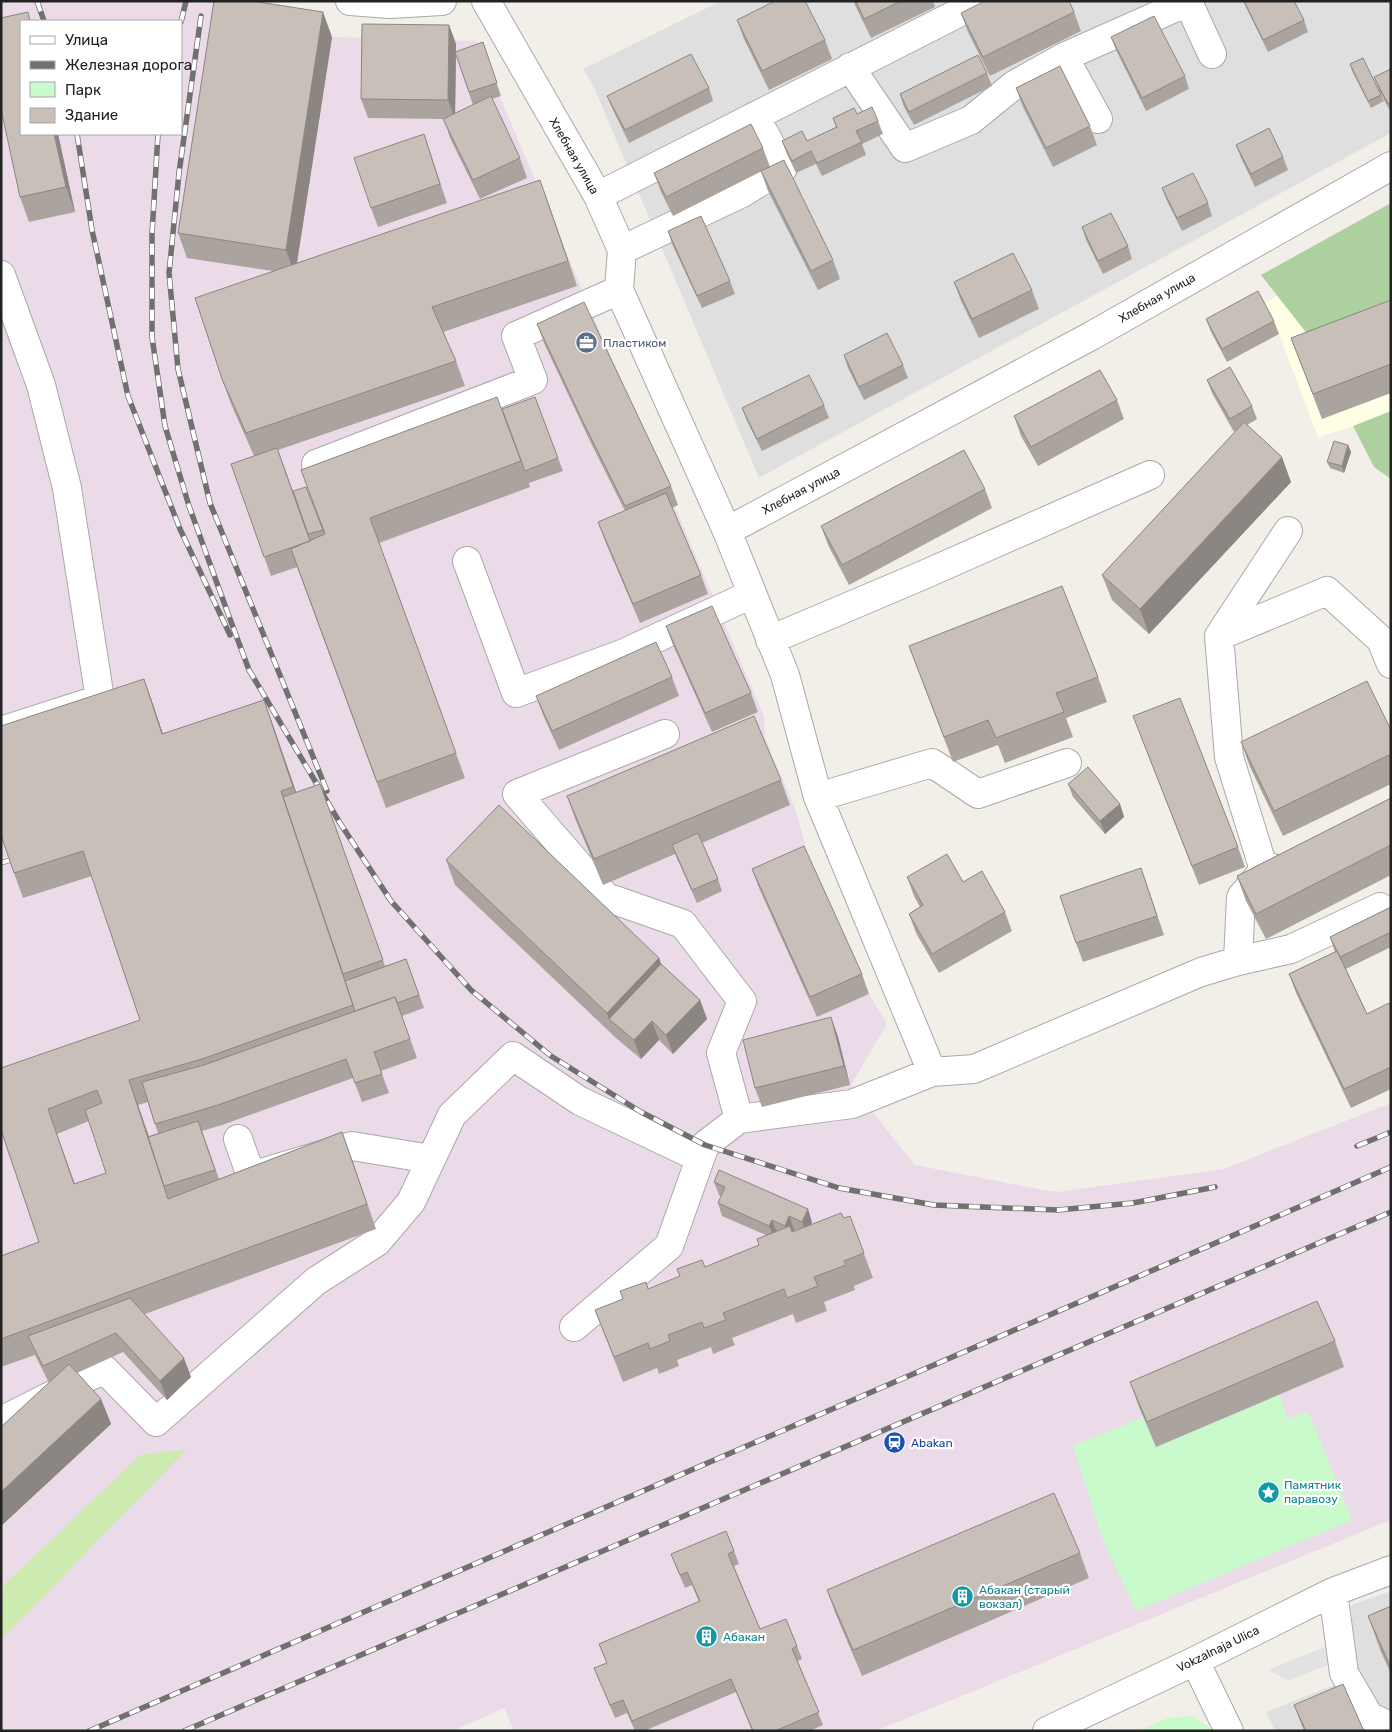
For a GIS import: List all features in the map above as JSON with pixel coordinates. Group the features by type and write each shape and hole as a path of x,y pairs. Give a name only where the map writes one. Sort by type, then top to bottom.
{"street":[{"path":"350,1 390,4 442,1"},
{"name":"Хлебная улица","path":"486,1 598,196 622,250 619,290 727,531 1091,336 1391,166"},
{"path":"598,196 982,1"},
{"path":"850,67 905,148 971,120 1014,85 1064,57 1189,2 1212,54"},
{"path":"1064,57 1098,119"},
{"path":"622,250 742,193 783,168 755,116"},
{"path":"1,275 40,385 68,488 100,699 1,731"},
{"path":"316,464 533,380 516,336 619,290"},
{"path":"770,640 1150,475"},
{"path":"727,531 784,674 818,797 932,1072"},
{"path":"1264,870 1229,757 1219,636 1288,531"},
{"path":"467,561 516,693 622,654 752,594"},
{"path":"1219,636 1327,591 1381,640 1391,664"},
{"path":"665,734 517,794 606,897 683,924 742,1001 721,1053 739,1119"},
{"path":"818,797 932,763 978,794 1068,763"},
{"path":"1238,961 1241,897 1264,870 1290,856"},
{"path":"574,1327 669,1246 705,1145 739,1119 852,1104 932,1072 974,1069 1201,972 1291,949 1380,907"},
{"path":"1,1421 104,1369 156,1422 316,1281 377,1242 410,1202 452,1115 513,1056 580,1101 700,1158"},
{"path":"238,1139 251,1176 352,1146 431,1159"},
{"name":"Vokzalnaja Ulica","path":"1047,1731 1195,1662 1333,1592 1391,1570"},
{"path":"1333,1592 1344,1673 1369,1716 1391,1727"},
{"path":"1195,1662 1229,1731"}],"shaded area":[{"path":"1,1 229,1 225,21 332,37 476,41 764,716 765,738 795,808 811,865 760,888 817,1016 869,994 887,1024 851,1085 915,1165 1058,1192 1224,1169 1391,1103 1391,1520 876,1731 514,1731 504,1708 453,1731 1,1731"},
{"path":"721,1 1391,1 1391,133 759,478 593,85 583,69"},
{"path":"1391,232 1391,415 1318,437 1279,334 1263,304"},
{"path":"1391,1591 1391,1731 1275,1731 1266,1712 1356,1676 1351,1605"},
{"path":"1337,1642 1342,1659 1289,1681 1268,1670"}],"green space":[{"path":"1391,203 1391,299 1319,349 1261,275"},
{"path":"1391,411 1391,479 1374,467 1353,426"},
{"path":"1279,1395 1288,1419 1308,1411 1352,1520 1136,1611 1102,1538 1073,1446 1143,1417 1157,1447"},
{"path":"187,1449 1,1640 1,1588 140,1455"},
{"path":"1191,1715 1210,1728 1211,1731 1138,1731 1165,1719"}],"building":[{"path":"214,1 252,1 323,12 286,250 178,233"},
{"path":"775,1 805,1 825,40 762,71 737,20"},
{"path":"856,1 901,1 864,19"},
{"path":"985,1 1069,1 1074,12 983,57 961,13"},
{"path":"1244,1 1294,1 1304,20 1263,40"},
{"path":"28,12 30,20 20,20 20,135 54,135 66,187 20,197 1,109 1,18"},
{"path":"1154,16 1185,76 1142,98 1111,37"},
{"path":"362,24 449,25 448,100 361,99"},
{"path":"483,42 497,83 469,92 455,52"},
{"path":"691,54 709,88 625,130 607,96"},
{"path":"978,55 987,73 909,112 900,94"},
{"path":"1363,58 1381,95 1368,101 1350,64"},
{"path":"1060,66 1090,126 1046,148 1016,88"},
{"path":"1391,69 1391,102 1388,104 1374,77"},
{"path":"491,96 520,158 473,180 443,119"},
{"path":"872,107 878,121 856,131 862,142 817,163 811,151 792,161 782,141 802,131 807,141 837,127 833,118 854,108 857,114"},
{"path":"751,124 763,148 666,197 654,173"},
{"path":"1269,128 1283,157 1251,174 1236,145"},
{"path":"424,134 440,184 371,208 354,158"},
{"path":"784,160 833,260 811,271 761,171"},
{"path":"1193,173 1208,203 1177,218 1162,188"},
{"path":"540,180 568,261 432,307 456,361 246,433 222,379 195,298"},
{"path":"1111,213 1128,246 1098,261 1082,227"},
{"path":"701,216 730,281 697,296 668,231"},
{"path":"1013,253 1032,290 972,319 954,282"},
{"path":"1258,291 1274,321 1222,349 1206,319"},
{"path":"1391,300 1391,364 1313,394 1291,338"},
{"path":"584,302 671,486 625,506 537,324"},
{"path":"887,333 903,365 859,387 844,355"},
{"path":"1230,367 1252,406 1230,419 1207,380"},
{"path":"1100,370 1117,400 1031,447 1014,416"},
{"path":"809,375 824,405 757,439 742,408"},
{"path":"497,397 521,461 370,518 456,753 377,782 291,549 325,534 301,470"},
{"path":"535,397 558,458 525,471 502,409"},
{"path":"1244,422 1282,457 1140,609 1102,575"},
{"path":"1334,441 1348,445 1342,466 1327,462"},
{"path":"277,448 310,541 264,557 231,464"},
{"path":"964,450 985,489 842,565 821,526"},
{"path":"306,487 323,530 308,534 293,491"},
{"path":"666,493 701,575 633,604 598,522"},
{"path":"1062,586 1098,677 1056,693 1064,712 996,738 988,720 944,737 909,646"},
{"path":"712,606 751,693 705,713 666,626"},
{"path":"656,642 672,677 552,731 536,696"},
{"path":"144,679 162,734 264,700 293,787 281,791 353,1005 202,1059 129,1080 168,1199 342,1132 367,1204 1,1339 1,1256 39,1242 1,1130 1,1068 140,1020 83,851 14,873 1,835 1,726","holes":["97,1090 102,1103 85,1110 106,1173 74,1184 48,1109"]},
{"path":"1367,681 1391,730 1391,754 1274,811 1241,742"},
{"path":"1180,698 1238,847 1192,866 1133,716"},
{"path":"754,716 781,780 594,859 567,796"},
{"path":"1088,767 1120,804 1100,821 1068,784"},
{"path":"320,784 383,960 343,974 283,797"},
{"path":"1391,798 1391,845 1256,914 1237,876"},
{"path":"499,805 659,958 607,1013 446,860"},
{"path":"698,833 718,879 692,890 672,845"},
{"path":"804,846 862,974 810,997 752,869"},
{"path":"947,854 963,882 982,871 1005,912 932,954 909,914 923,905 907,877"},
{"path":"1141,868 1157,916 1076,943 1060,896"},
{"path":"1391,907 1391,932 1340,957 1330,937"},
{"path":"1337,951 1367,1014 1389,1003 1391,1007 1391,1067 1344,1089 1289,974"},
{"path":"406,959 419,995 397,1003 395,997 355,1011 345,981"},
{"path":"661,964 700,1000 666,1035 652,1021 634,1040 609,1019"},
{"path":"395,997 410,1039 374,1052 382,1074 355,1083 346,1059 218,1105 155,1124 142,1082 204,1065"},
{"path":"831,1017 844,1066 755,1088 743,1040"},
{"path":"198,1121 215,1170 164,1186 148,1137"},
{"path":"719,1170 808,1209 802,1222 789,1216 785,1226 772,1220 769,1226 718,1203 725,1187 714,1182"},
{"path":"841,1213 844,1218 850,1216 864,1253 844,1261 846,1265 814,1277 818,1286 787,1298 784,1289 723,1313 726,1320 704,1328 702,1322 668,1335 670,1341 650,1349 648,1343 614,1357 595,1310 623,1299 620,1291 646,1282 648,1289 680,1276 677,1269 702,1260 705,1267 759,1245 757,1239 790,1226 792,1232"},
{"path":"130,1298 184,1358 160,1381 116,1333 43,1366 28,1336"},
{"path":"1317,1301 1335,1341 1147,1422 1130,1382"},
{"path":"69,1364 101,1399 1,1492 1,1427"},
{"path":"1054,1493 1080,1553 853,1650 827,1590"},
{"name":"Абакан","path":"726,1531 734,1551 728,1554 760,1629 786,1619 797,1646 792,1649 819,1712 775,1731 753,1731 731,1679 632,1721 623,1700 610,1705 594,1668 607,1663 599,1644 700,1601 687,1572 680,1575 671,1554"},
{"path":"1391,1606 1391,1668 1368,1616"},
{"path":"1343,1684 1364,1731 1306,1731 1294,1705"}],"railway":[{"path":"37,1 44,20"},
{"path":"181,20 186,1"},
{"path":"201,16 179,173 169,273 178,369 210,503 327,791"},
{"path":"77,135 92,230 128,396 180,529 230,635"},
{"path":"158,135 152,234 152,337 165,426 189,506 230,619 249,670 340,823 391,901 471,990 551,1056 641,1112 705,1145 839,1188 934,1205 1058,1210 1133,1203 1215,1187"},
{"path":"1,863 10,860"},
{"path":"1357,1146 1391,1132"},
{"path":"89,1731 1391,1167"},
{"path":"184,1731 1391,1212"}],"place":[{"name":"Пластиком","path":"587,343"},
{"name":"Abakan","path":"895,1443"},
{"name":"Памятник паравозу","path":"1268,1492"},
{"name":"Абакан (старый вокзал)","path":"963,1597"},
{"name":"Абакан","path":"707,1637"}]}
